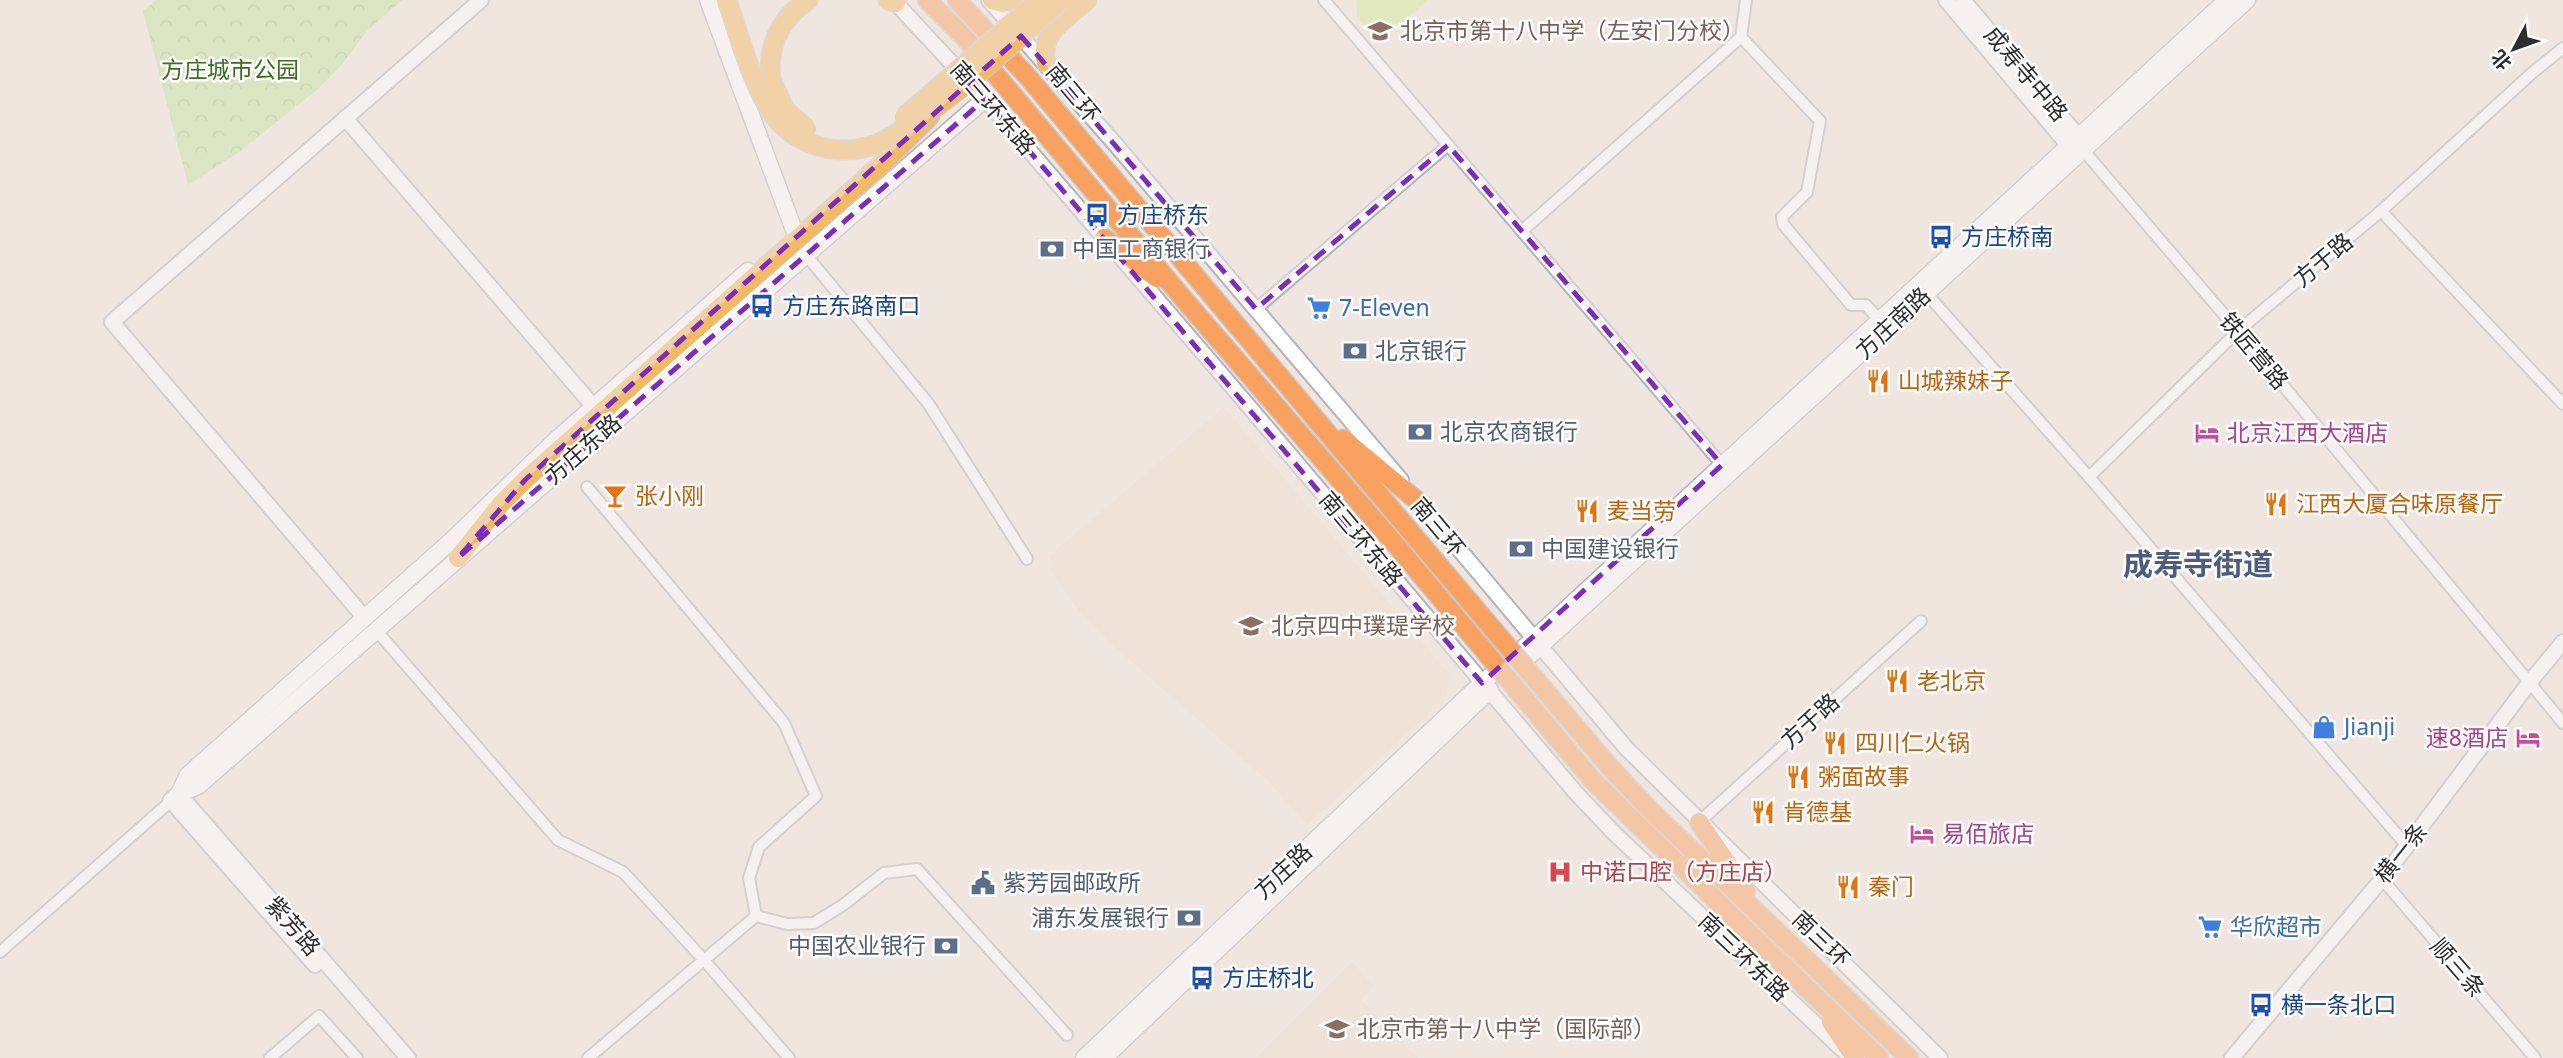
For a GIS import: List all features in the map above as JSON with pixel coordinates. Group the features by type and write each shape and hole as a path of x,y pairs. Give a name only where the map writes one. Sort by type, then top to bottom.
{"highway":[{"name":"南三环","path":"927,0 973,47 1594,782 1879,1058"},
{"name":"南三环","path":"957,0 1028,78 1608,765 1649,809 1909,1058"},
{"path":"1104,238 1182,297"},
{"path":"1308,409 1421,504"},
{"path":"1699,822 1766,920"},
{"path":"1809,990 1853,1058"}],"main road":[{"path":"708,0 794,230"},
{"path":"727,0 769,109 786,128 807,142 819,147 844,150 869,147 941,105"},
{"path":"807,0 794,10 778,32 770,57 771,79 778,99 800,125 812,132 845,140 869,136 914,110 1039,0"},
{"path":"990,0 1003,3 1012,0"},
{"path":"458,558 525,480 883,163 941,105 1062,0"},
{"path":"1046,63 1043,48 1048,35 1087,0"},
{"name":"方庄南路","path":"1537,644 1926,293 2228,0"},
{"name":"方庄南路","path":"1537,644 1722,465 1879,320 2077,144 2247,0"},
{"path":"175,797 188,775 370,623 451,541 594,407 968,79"},
{"name":"方庄东路","path":"370,623 458,558 985,99"},
{"name":"方庄路","path":"1084,1058 1109,1052 1485,688 1537,644"}],"street":[{"path":"481,0 112,322 558,840 622,872 704,960 789,1058"},
{"path":"990,0 1626,748 1940,1058"},
{"path":"1324,0 1722,465"},
{"path":"1522,231 1741,37 1746,0"},
{"name":"成寿寺中路","path":"1946,0 2077,144"},
{"name":"成寿寺中路","path":"1963,0 2077,144"},
{"name":"南三环东路","path":"892,1 968,79 1255,412 1576,793 1614,833 1853,1058"},
{"path":"1741,37 1820,121 1807,192 1782,216 1783,224 1851,305 1866,305 1879,320"},
{"name":"方于路","path":"2088,477 2238,331 2381,211 2563,48"},
{"path":"345,118 594,407"},
{"name":"铁匠营路","path":"2077,144 2238,331 2563,723"},
{"path":"1255,309 1448,145"},
{"path":"2381,211 2563,404"},
{"path":"807,256 928,403 1027,559"},
{"path":"1926,293 2407,846"},
{"path":"587,487 784,723 816,796 759,847 749,878 756,916"},
{"name":"方于路","path":"1699,822 1922,621"},
{"name":"横一条","path":"2232,1058 2382,879 2529,683 2563,642"},
{"path":"0,951 175,797"},
{"name":"紫芳路","path":"175,797 396,1058"},
{"name":"紫芳路","path":"175,797 408,1058"},
{"path":"756,916 787,924 814,923 843,905 884,873 917,869 1067,1035"},
{"name":"顺三条","path":"2382,879 2535,1058"},
{"path":"588,1058 756,916"},
{"path":"270,1058 319,1016 357,1058"}],"highlighted area":[{"path":"1021,36 1256,309 1448,145 1722,465 1482,683 985,99 458,558 525,480"}],"shaded area":[{"name":"北京四中璞瑅学校","path":"1224,407 1449,674 1446,698 1307,825 1268,781 1107,640 1080,612 1052,573 1049,556"},
{"name":"北京市第十八中学（国际部）","path":"1352,962 1374,986 1361,1000 1418,1058 1256,1058"}],"green space":[{"name":"方庄城市公园","path":"156,0 402,0 367,31 343,63 319,88 239,152 188,185 143,11"},
{"name":"北京市第十八中学（左安门分校）","path":"1356,0 1428,0 1378,44 1357,17"}],"place":[{"name":"北京市第十八中学（左安门分校）","path":"1380,31"},
{"name":"方庄桥东","path":"1097,215"},
{"name":"方庄桥南","path":"1941,237"},
{"name":"中国工商银行","path":"1052,249"},
{"name":"方庄东路南口","path":"762,306"},
{"name":"7-Eleven","path":"1319,308"},
{"name":"北京银行","path":"1355,351"},
{"name":"山城辣妹子","path":"1878,381"},
{"name":"北京农商银行","path":"1420,432"},
{"name":"北京江西大酒店","path":"2207,433"},
{"name":"张小刚","path":"615,496"},
{"name":"江西大厦合味原餐厅","path":"2276,504"},
{"name":"麦当劳","path":"1587,511"},
{"name":"中国建设银行","path":"1521,549"},
{"name":"北京四中璞瑅学校","path":"1251,626"},
{"name":"老北京","path":"1897,681"},
{"name":"Jianji","path":"2324,727"},
{"name":"速8酒店","path":"2528,738"},
{"name":"四川仁火锅","path":"1835,743"},
{"name":"粥面故事","path":"1798,777"},
{"name":"肯德基","path":"1763,812"},
{"name":"易佰旅店","path":"1922,834"},
{"name":"中诺口腔（方庄店）","path":"1560,872"},
{"name":"紫芳园邮政所","path":"983,883"},
{"name":"秦门","path":"1848,887"},
{"name":"浦东发展银行","path":"1189,918"},
{"name":"华欣超市","path":"2210,927"},
{"name":"中国农业银行","path":"946,946"},
{"name":"方庄桥北","path":"1202,978"},
{"name":"横一条北口","path":"2261,1005"},
{"name":"北京市第十八中学（国际部）","path":"1337,1029"}],"district":[{"name":"成寿寺街道","path":"2198,565"}]}
